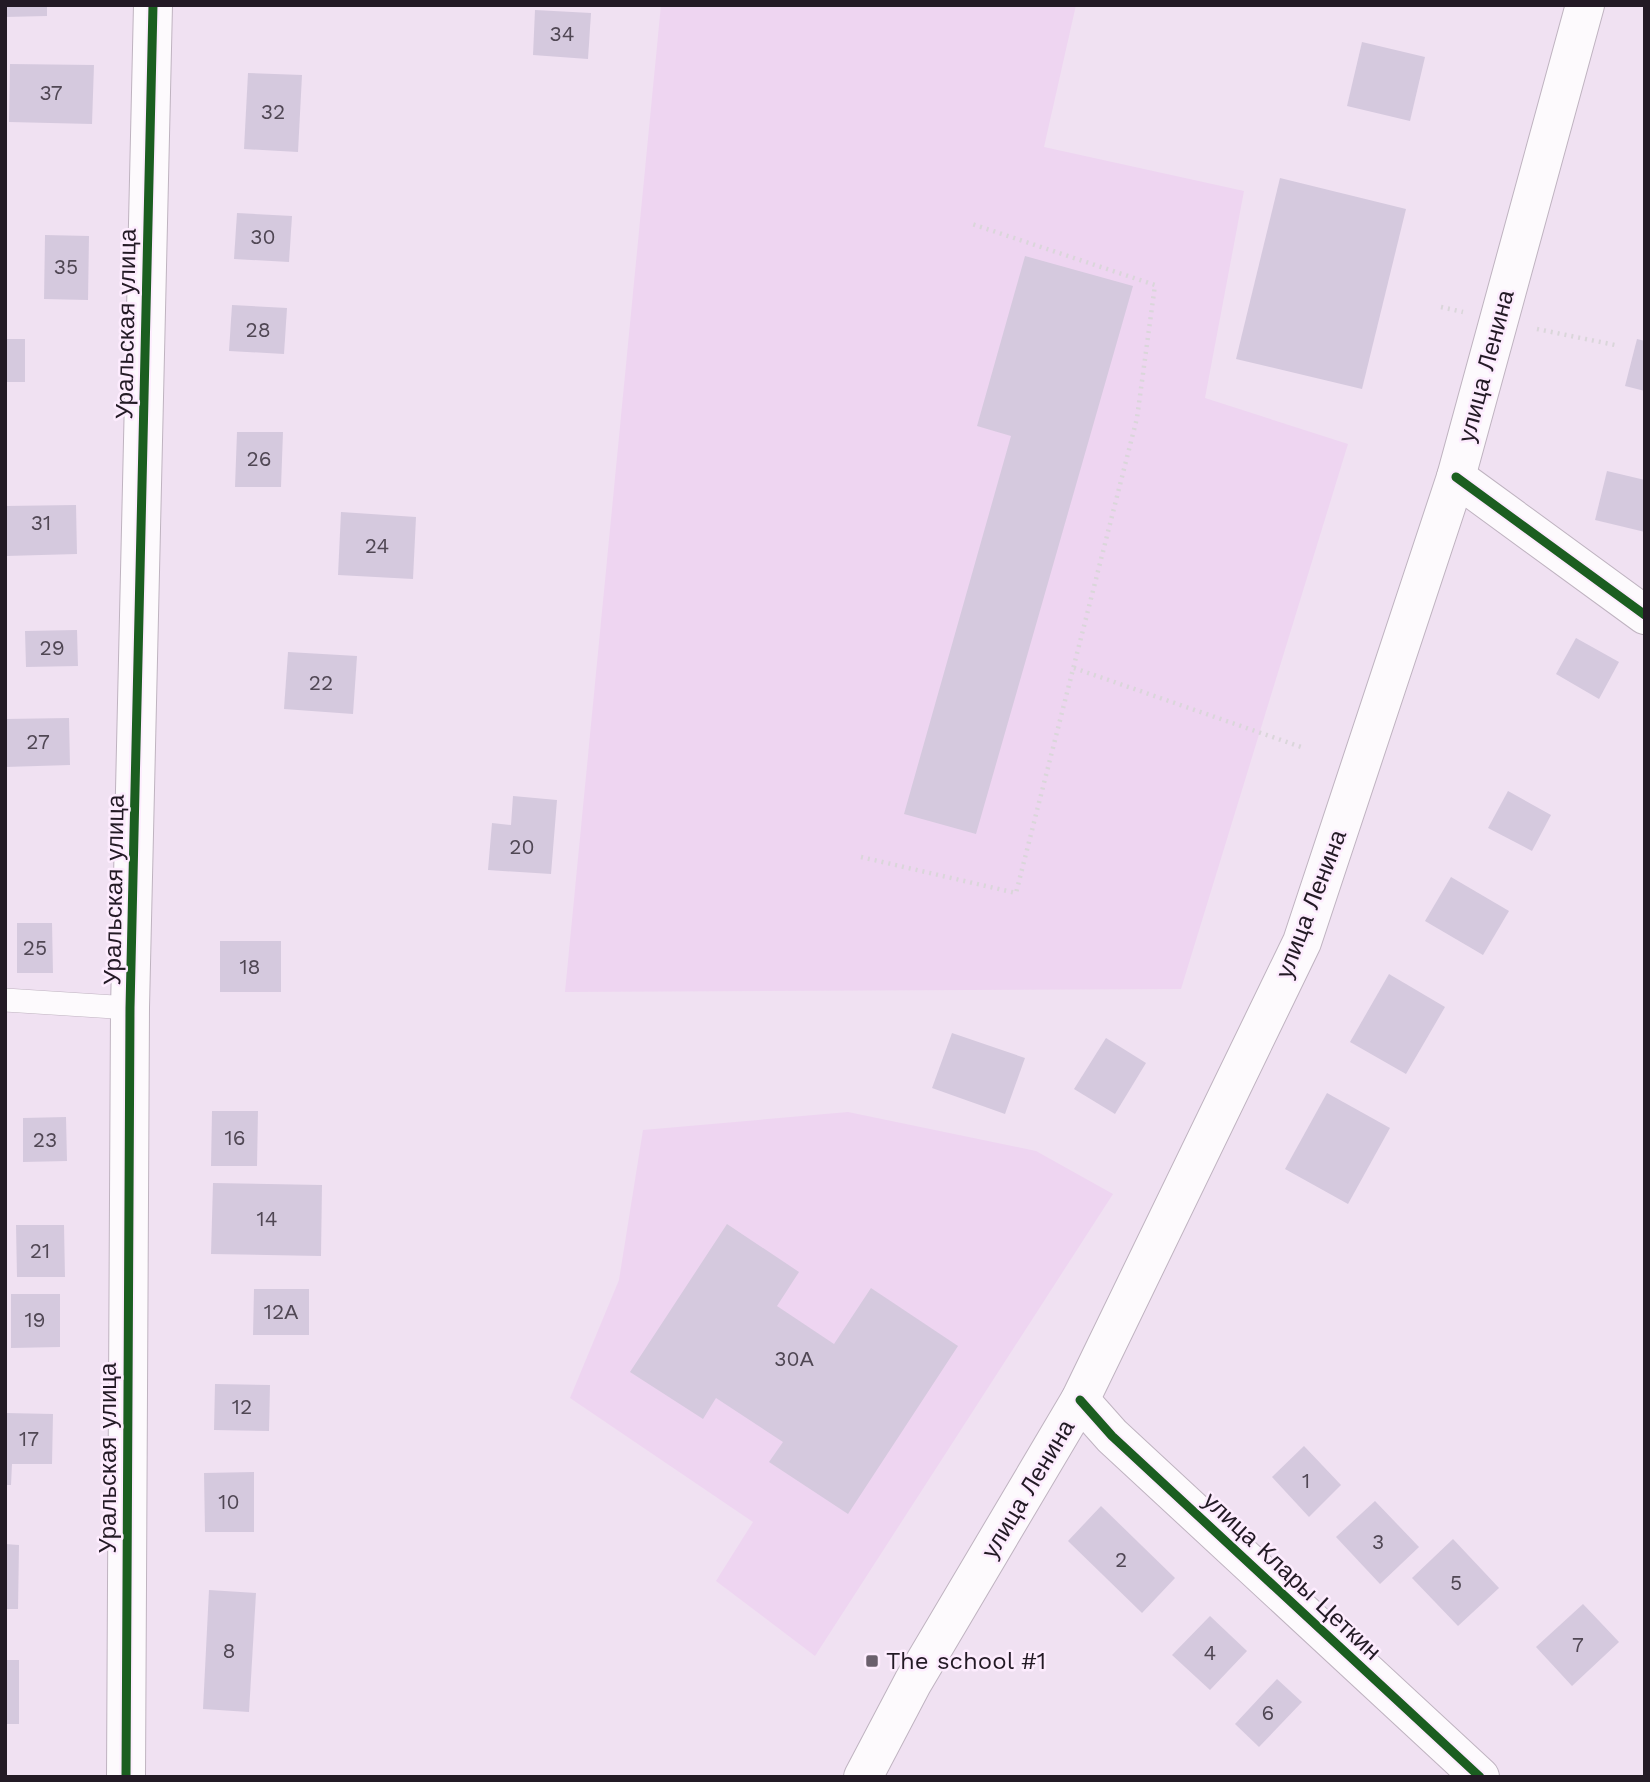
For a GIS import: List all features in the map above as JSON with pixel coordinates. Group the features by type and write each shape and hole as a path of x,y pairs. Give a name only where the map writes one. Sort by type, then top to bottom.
{"street":[{"name":"Уральская улица","path":"126,1777 130,1008 153,5"},
{"name":"улица Ленина","path":"863,1777 913,1682 1080,1400 1302,942 1456,477 1585,5"},
{"path":"1456,477 1645,615"},
{"name":"улица Клары Цеткин","path":"1080,1400 1122,1445 1480,1777"}],"lane":[{"path":"5,1000 130,1008"}],"path":[{"path":"861,858 1016,893 1137,418 1155,285 972,224"},
{"path":"1074,667 1304,748"}],"shaded area":[{"path":"661,5 1076,5 1044,147 1244,191 1205,398 1348,444 1181,989 565,992"},
{"path":"848,1112 1036,1151 1113,1194 815,1656 716,1581 753,1522 570,1398 619,1280 643,1130"}],"building":[{"path":"5,5 47,5 47,16 5,17"},
{"path":"535,10 591,13 588,59 533,55"},
{"path":"1362,42 1425,57 1410,121 1347,106"},
{"path":"10,64 94,65 92,124 9,122"},
{"path":"248,73 302,75 298,152 244,149"},
{"path":"1280,178 1406,209 1362,389 1236,359"},
{"path":"237,213 292,216 289,262 234,259"},
{"path":"45,235 89,236 88,300 44,299"},
{"path":"1025,256 1133,286 976,834 904,814 1011,436 977,426"},
{"path":"232,305 287,308 284,354 229,351"},
{"path":"5,339 25,339 25,382 5,382"},
{"path":"1637,339 1645,341 1645,391 1625,386"},
{"path":"237,432 283,432 281,487 235,487"},
{"path":"1607,471 1645,480 1645,532 1595,520"},
{"path":"76,505 77,554 6,556 5,506"},
{"path":"341,512 416,517 413,579 338,575"},
{"path":"77,630 78,666 26,667 25,631"},
{"path":"1576,638 1619,662 1599,699 1556,674"},
{"path":"288,652 357,656 353,714 284,709"},
{"path":"69,718 70,765 5,767 5,719"},
{"path":"1508,791 1551,815 1532,851 1488,828"},
{"path":"513,796 557,800 551,874 488,870 492,823 511,825"},
{"path":"1451,877 1509,911 1483,955 1425,921"},
{"path":"17,923 52,923 53,973 17,973"},
{"path":"220,941 281,941 281,992 220,992"},
{"path":"1389,974 1445,1007 1406,1074 1350,1042"},
{"path":"952,1033 1025,1058 1005,1114 932,1088"},
{"path":"1106,1038 1146,1063 1115,1114 1074,1089"},
{"path":"1327,1093 1390,1128 1348,1204 1285,1169"},
{"path":"212,1111 258,1111 257,1166 211,1166"},
{"path":"66,1117 67,1161 23,1162 23,1118"},
{"path":"213,1183 322,1185 321,1256 211,1254"},
{"path":"727,1224 799,1272 777,1306 834,1344 871,1288 958,1346 848,1514 769,1462 783,1442 716,1398 703,1419 630,1372"},
{"path":"16,1225 64,1225 65,1277 17,1277"},
{"path":"254,1289 309,1289 309,1335 253,1335"},
{"path":"11,1294 60,1294 60,1347 11,1348"},
{"path":"215,1384 270,1385 269,1431 214,1430"},
{"path":"5,1413 53,1414 52,1464 12,1464 11,1485 5,1485"},
{"path":"1304,1446 1341,1485 1309,1517 1272,1477"},
{"path":"254,1472 254,1532 205,1532 204,1473"},
{"path":"1375,1501 1419,1547 1380,1584 1336,1537"},
{"path":"1101,1506 1175,1578 1142,1613 1068,1541"},
{"path":"1453,1539 1499,1588 1458,1626 1412,1578"},
{"path":"5,1544 19,1545 18,1609 5,1609"},
{"path":"209,1590 256,1593 249,1712 203,1709"},
{"path":"1583,1604 1619,1642 1572,1686 1536,1647"},
{"path":"1210,1616 1247,1651 1210,1690 1172,1655"},
{"path":"5,1660 19,1660 19,1724 5,1724"},
{"path":"1277,1679 1302,1702 1259,1747 1235,1724"}],"cycle path":[{"path":"126,1777 130,1008 153,5"},
{"path":"1456,477 1645,615"},
{"path":"1080,1400 1112,1436 1480,1777"}],"place":[{"name":"The school #1","path":"872,1661"}]}
